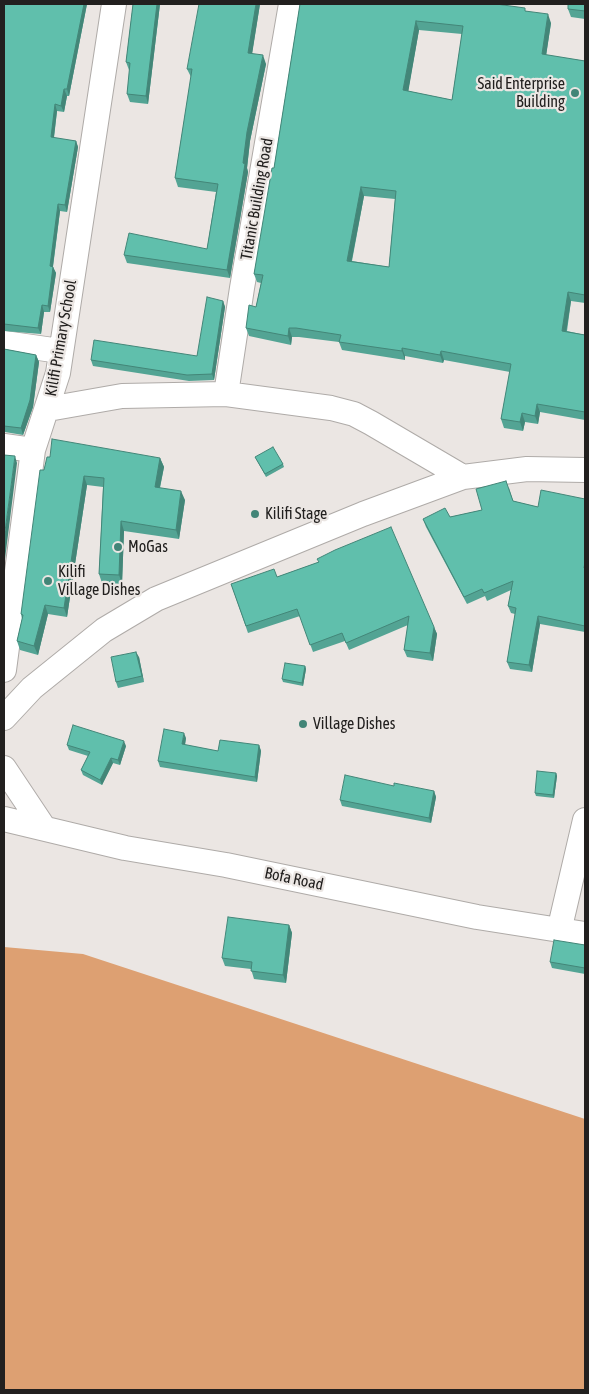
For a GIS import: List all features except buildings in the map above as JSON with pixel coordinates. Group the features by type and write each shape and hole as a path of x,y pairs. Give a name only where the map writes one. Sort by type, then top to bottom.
{"street":[{"name":"Kilifi Primary School","path":"4,670 9,596 33,450 48,409 58,373 114,4"},
{"name":"Titanic Building Road","path":"226,394 242,288 291,4"},
{"path":"4,343 60,351"},
{"path":"48,409 122,396 226,394 331,408 354,414 463,477"},
{"path":"4,446 33,450"},
{"path":"5,719 32,688 104,630 156,599 363,514 463,477 527,469 585,470"},
{"path":"4,768 44,828"},
{"name":"Bofa Road","path":"4,820 125,848 226,865 477,917 585,934"},
{"path":"559,931 585,820"}],"shaded area":[{"path":"4,947 83,954 585,1119 585,1390 4,1390"}],"place":[{"name":"Said Enterprise Building","path":"575,93"},
{"name":"Kilifi Stage","path":"255,514"},
{"name":"MoGas","path":"118,547"},
{"name":"Kilifi Village Dishes","path":"48,581"},
{"name":"Village Dishes","path":"303,724"}]}
